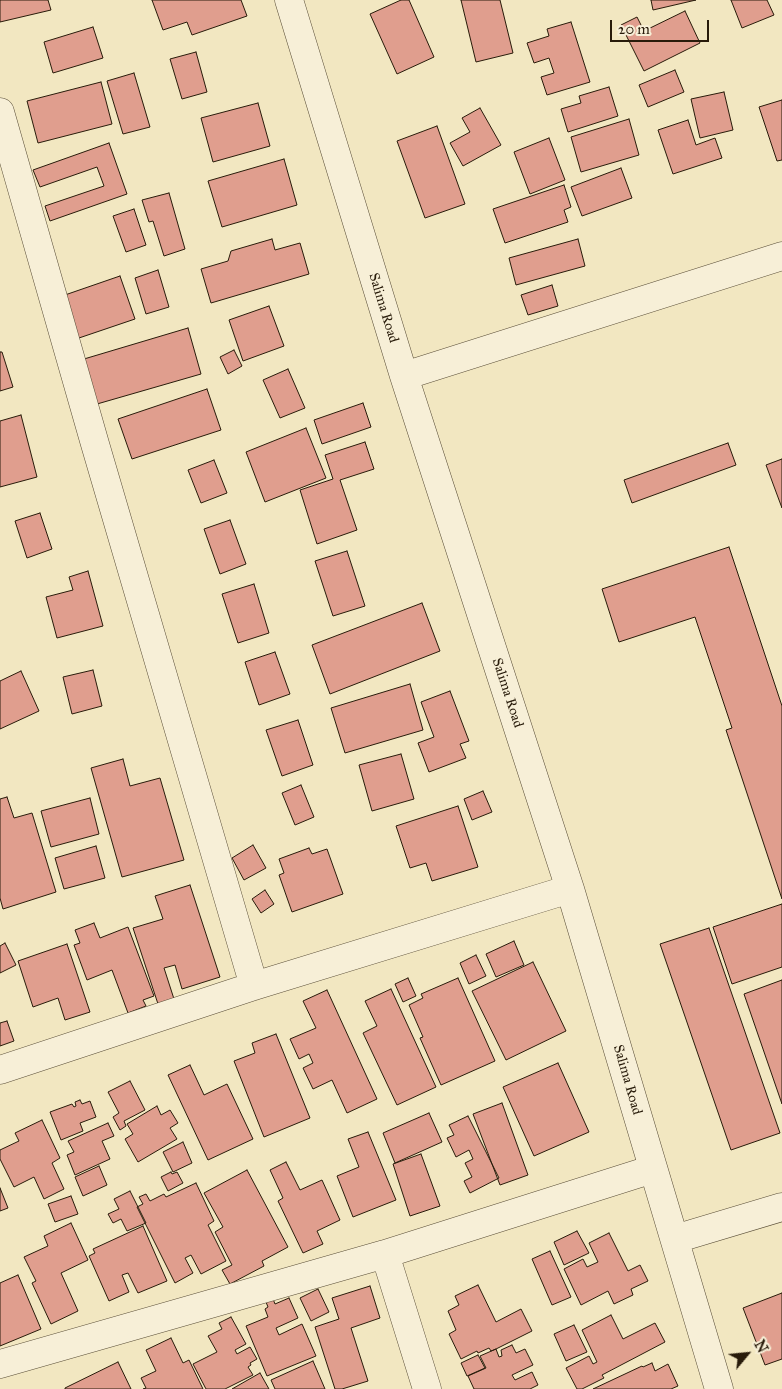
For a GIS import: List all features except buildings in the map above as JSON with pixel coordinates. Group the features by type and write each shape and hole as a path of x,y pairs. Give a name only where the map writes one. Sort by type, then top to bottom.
{"street":[{"name":"Salima Road","path":"289,0 404,376 570,889 719,1389"},
{"path":"0,112 254,986"},
{"path":"404,376 782,256"},
{"path":"0,1070 254,986 570,889"},
{"path":"0,1364 386,1254 653,1168"},
{"path":"675,1239 782,1207"},
{"path":"386,1254 427,1389"}]}
